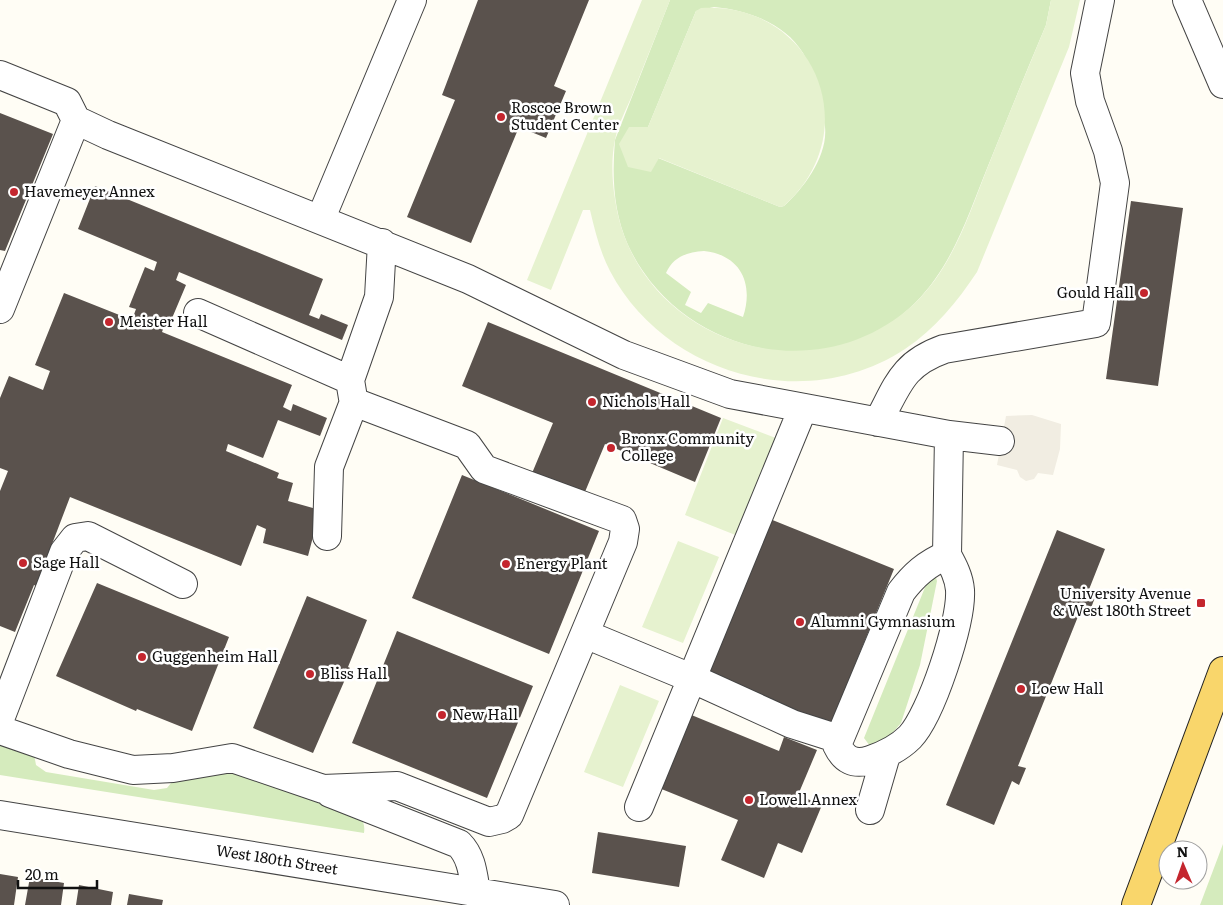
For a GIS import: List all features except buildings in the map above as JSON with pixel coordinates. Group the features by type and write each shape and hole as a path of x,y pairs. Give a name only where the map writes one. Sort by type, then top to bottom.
{"main road":[{"path":"1136,905 1223,671"}],"street":[{"path":"321,218 412,0"},
{"path":"878,422 895,369 944,350 1096,323 1115,183 1108,151 1090,101 1085,73 1100,0"},
{"path":"1187,0 1223,84"},
{"path":"0,75 67,102 76,120 468,279 624,355 730,394 949,435 1000,441"},
{"path":"3,294 76,120"},
{"path":"327,536 329,467 379,297 382,243"},
{"path":"198,313 352,391 467,445 484,469 622,520 625,529 623,542 508,815 502,819 489,822 397,786 323,790"},
{"path":"639,807 803,408"},
{"path":"946,555 931,562 916,574 901,592 837,745 842,756 852,761 864,762 886,755 910,737 926,714 941,676 960,592 956,572 946,555 949,435"},
{"path":"0,719 64,552 75,538 88,536 183,584"},
{"path":"585,634 691,678 792,724 839,739"},
{"path":"0,730 69,754 133,770 173,768 232,758 323,790 459,844 465,851 472,867 476,892"},
{"path":"870,810 886,755"},
{"name":"West 180th Street","path":"0,815 476,892 536,904"}],"green space":[{"path":"642,0 670,0 616,134 612,170 613,185 615,199 629,248 656,288 691,319 733,340 779,350 826,348 872,333 914,304 927,290 949,258 966,223 1046,25 1051,0 1080,0 1069,47 977,272 962,294 936,324 916,341 905,349 866,369 824,379 782,381 741,374 701,359 665,336 634,307 610,271 596,234 590,210 583,210 551,290 527,280"},
{"path":"670,0 1051,0 1046,25 950,256 940,272 915,303 879,330 840,346 799,352 757,348 718,334 682,312 651,282 628,245 619,219 615,193 615,140","holes":["714,7 739,11 776,26 795,43 807,61 824,122 825,138 819,160 807,181 784,206 780,207 658,158 629,127 648,127 696,11","704,251 727,258 736,265 741,273 747,293 743,317 708,303 701,313 685,305 691,292 666,273 672,263 681,256"]},
{"path":"701,8 740,11 773,25 799,48 816,76 824,109 822,142 809,176 784,206 780,207 659,158 651,172 628,167 619,144 629,127 648,127 696,11"},
{"path":"723,418 781,440 743,538 685,515"},
{"path":"678,541 719,557 683,643 642,627"},
{"path":"935,574 937,581 920,665 901,723 888,738 870,746 864,738 930,575"},
{"path":"620,685 659,701 623,787 584,772"},
{"path":"0,742 34,754 36,765 46,772 154,790 167,788 175,778 223,772 239,775 346,810 360,818 364,824 364,833 0,775"},
{"path":"1223,844 1223,905 1200,905 1206,890 1208,890 1208,884"}],"shaded area":[{"path":"1032,415 1061,424 1060,449 1053,475 1038,473 1034,479 1026,481 1020,477 1017,470 997,465 1006,416"}],"place":[{"name":"Roscoe Brown Student Center","path":"501,117"},
{"name":"Havemeyer Annex","path":"14,192"},
{"name":"Gould Hall","path":"1144,293"},
{"name":"Meister Hall","path":"109,322"},
{"name":"Nichols Hall","path":"592,402"},
{"name":"Bronx Community College","path":"611,448"},
{"name":"Sage Hall","path":"23,563"},
{"name":"Energy Plant","path":"506,564"},
{"name":"University Avenue & West 180th Street","path":"1201,603"},
{"name":"Alumni Gymnasium","path":"800,622"},
{"name":"Guggenheim Hall","path":"142,657"},
{"name":"Bliss Hall","path":"310,674"},
{"name":"Loew Hall","path":"1021,689"},
{"name":"New Hall","path":"442,715"},
{"name":"Lowell Annex","path":"749,800"}]}
